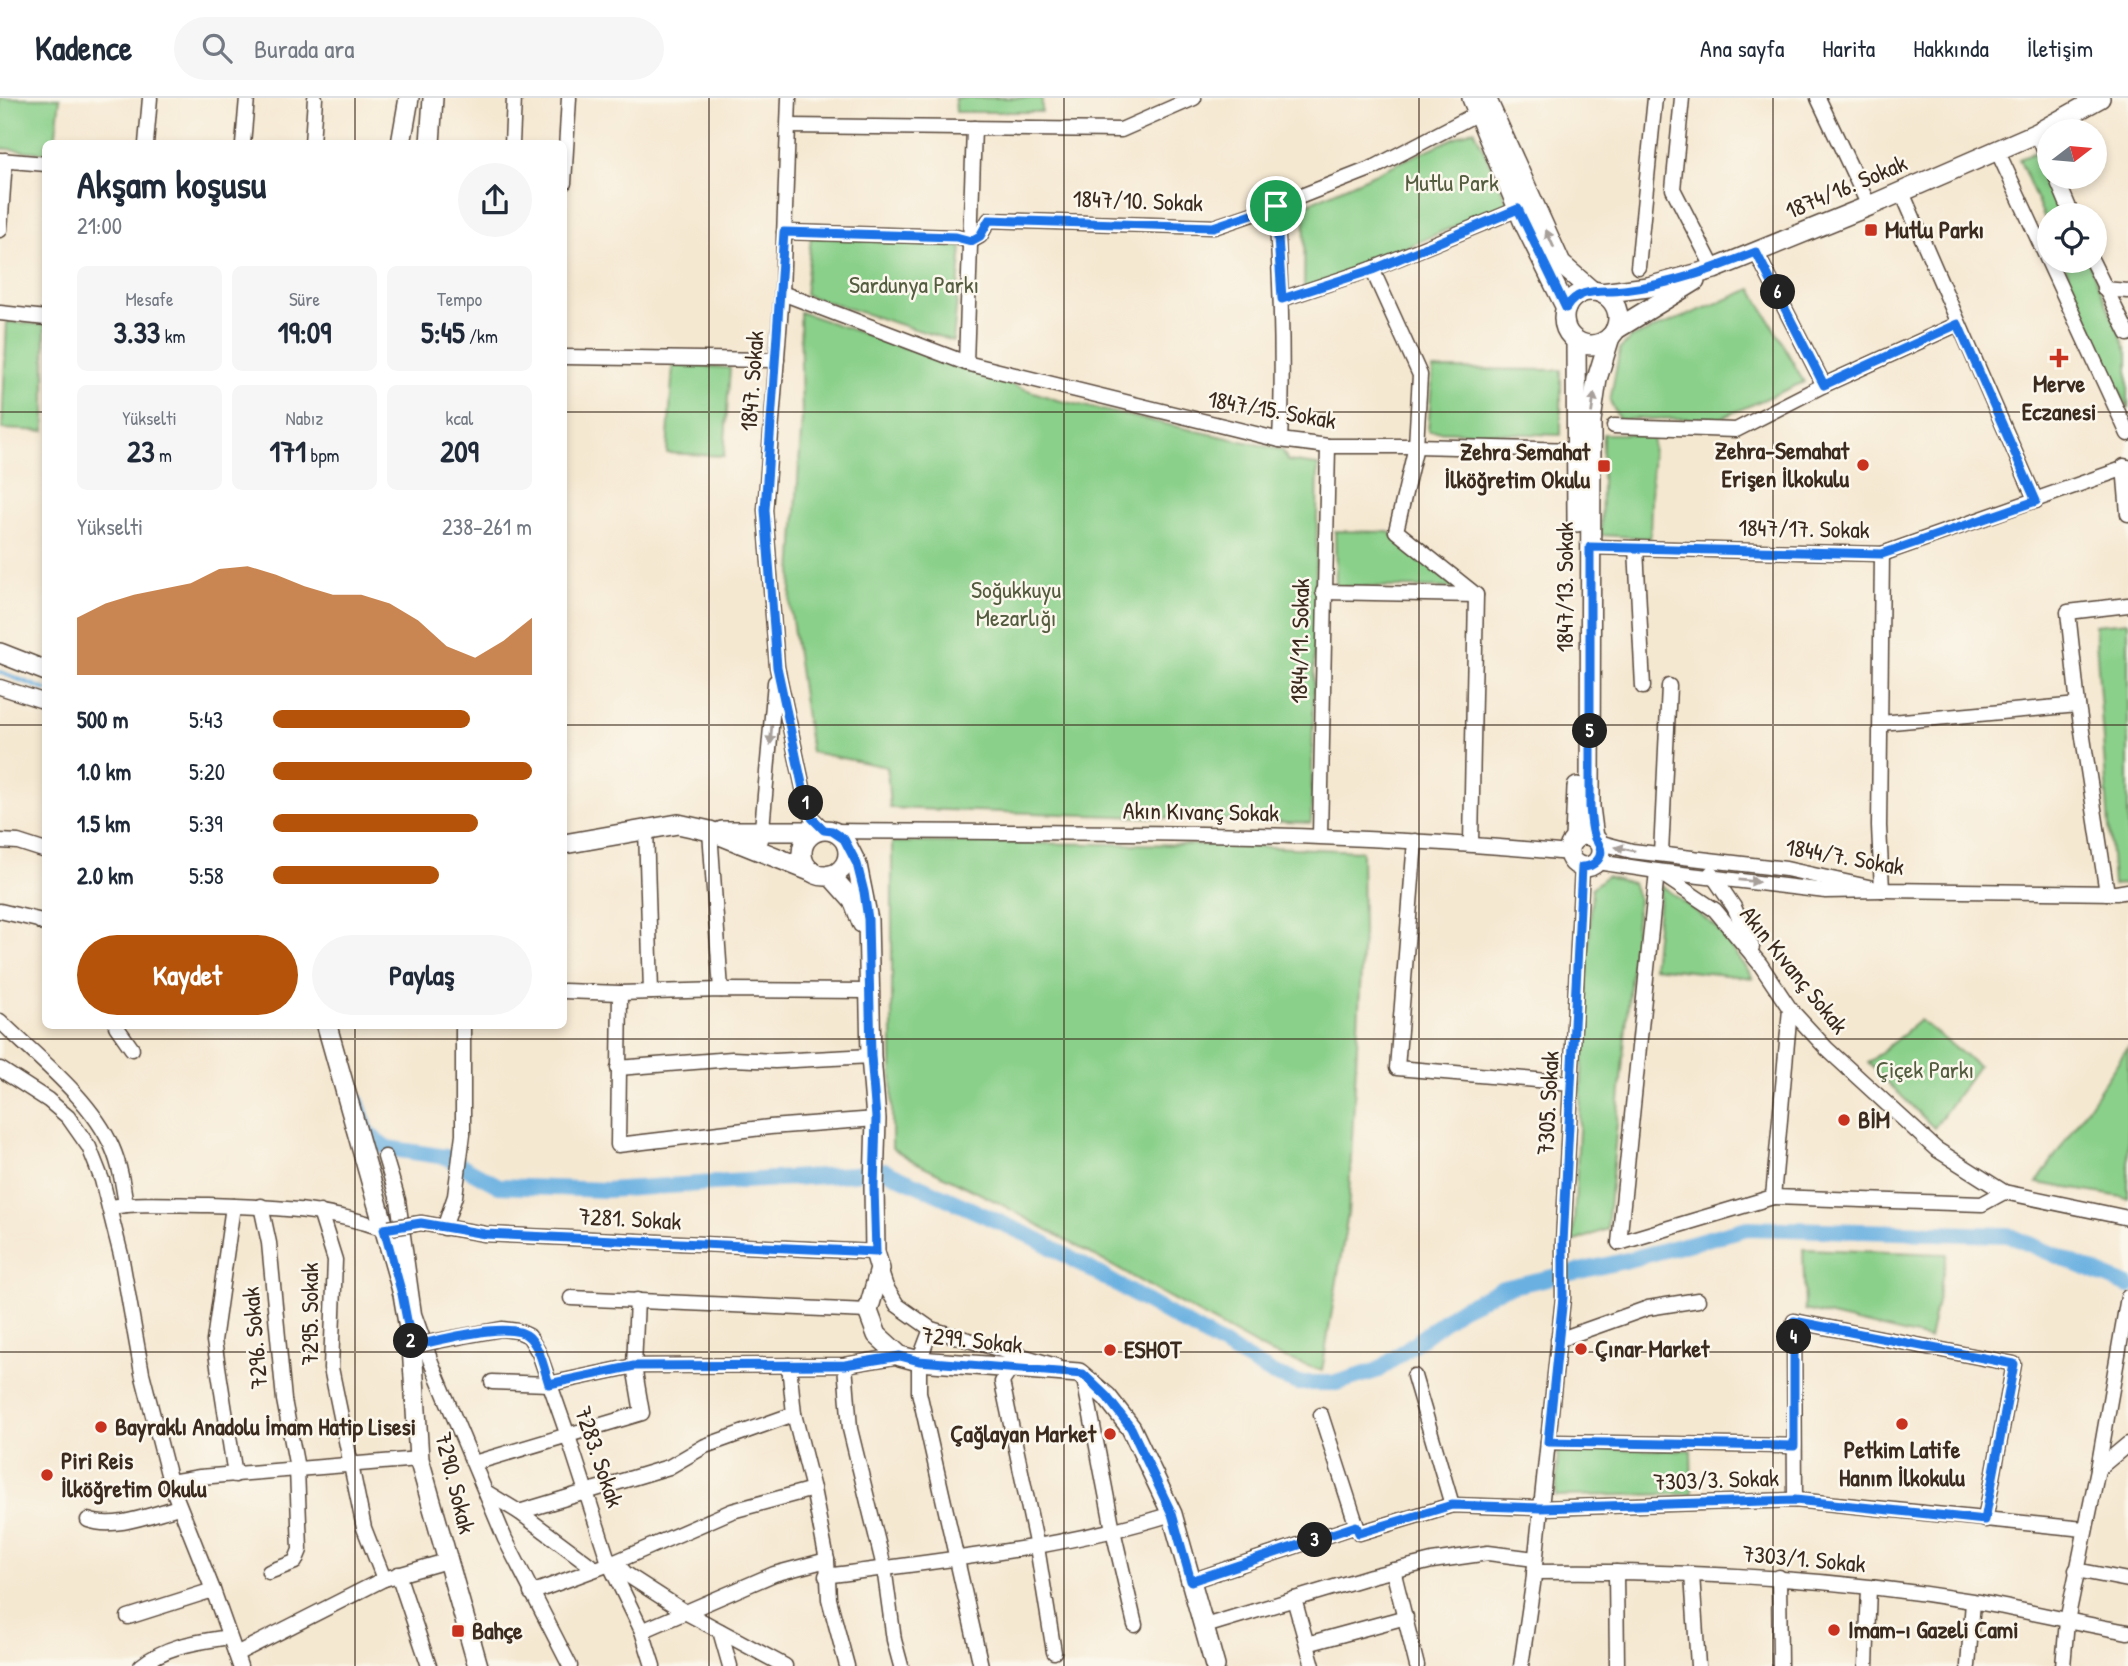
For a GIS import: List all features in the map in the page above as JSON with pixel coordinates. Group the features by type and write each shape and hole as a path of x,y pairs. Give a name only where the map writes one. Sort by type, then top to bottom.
{"street":[{"path":"146,140 150,98"},
{"path":"243,140 247,98"},
{"path":"312,140 315,98"},
{"path":"402,140 409,98"},
{"path":"430,140 433,98"},
{"path":"512,140 514,98"},
{"path":"567,140 569,98"},
{"name":"1847. Sokak","path":"789,98 782,293 765,510 777,667 807,807 812,818 824,830"},
{"path":"789,126 1121,130 1194,98"},
{"path":"1638,267 1655,98"},
{"path":"1479,103 1518,209 1566,308 1565,327 1576,341 1594,345 1714,269 1673,189 1682,98"},
{"path":"1818,98 1869,205"},
{"name":"1874/16. Sokak","path":"2062,119 2100,98"},
{"path":"1479,103 1561,264 1614,304 1617,312 1613,334"},
{"name":"1847/10. Sokak","path":"971,241 980,236 989,220 1213,227 1376,167 1479,103"},
{"path":"965,363 974,128"},
{"name":"1874/16. Sokak","path":"1597,292 1648,287 1714,269 2037,133"},
{"path":"1997,150 2128,434"},
{"path":"0,230 2,160 42,164"},
{"path":"1901,190 2036,501"},
{"path":"1276,206 1282,299 1280,440"},
{"path":"1282,299 1372,270 1518,209"},
{"path":"784,232 956,237 971,241"},
{"path":"1756,252 1824,385"},
{"path":"1372,270 1420,375 1416,446 1396,531 1476,595"},
{"path":"2097,273 2128,334"},
{"path":"2104,289 2128,290"},
{"path":"1566,308 1576,295 1597,292"},
{"name":"1847/15. Sokak","path":"782,293 965,363 1280,440 1328,446 1577,450"},
{"path":"0,313 42,318"},
{"path":"1614,426 1736,430 1824,385 1958,324"},
{"name":"1847/13. Sokak","path":"1586,850 1590,807 1591,421 1597,379 1613,334"},
{"name":"1847/13. Sokak","path":"1576,341 1577,810 1586,850"},
{"path":"567,357 777,360"},
{"name":"1844/11. Sokak","path":"1320,836 1328,446"},
{"path":"2126,467 2128,514"},
{"name":"1847/17. Sokak","path":"1590,547 1882,554 2126,467"},
{"path":"1636,548 1643,687"},
{"path":"1882,554 1879,826 1882,890 1826,891 1657,870 1619,1243 1773,1197 1982,1204 2004,1192"},
{"path":"1324,593 1476,595"},
{"path":"1471,843 1476,595"},
{"path":"2107,893 2078,705 2068,612 2128,605"},
{"path":"0,653 42,669"},
{"name":"1847. Sokak","path":"762,852 760,843 777,667"},
{"path":"1661,854 1669,686"},
{"path":"0,687 42,701"},
{"path":"1881,723 2078,705"},
{"path":"567,843 678,824 710,831 822,874 854,902 862,919 868,958"},
{"path":"646,828 651,992"},
{"path":"824,830 806,840 802,854 808,869 822,874 844,867 847,845"},
{"path":"710,831 824,830 844,839 857,864 868,919 871,1056 876,1128 874,1187 878,1261 886,1287 897,1305 931,1329 1081,1374 1107,1397 1131,1428 1172,1514 1215,1666"},
{"name":"Akın Kıvanç Sokak","path":"824,830 1320,836 1471,843 1586,850 1657,870 1715,910 1760,964 1790,1009 1827,1048 1936,1149 2004,1192 2128,1218"},
{"path":"710,831 721,990"},
{"path":"0,841 18,842 42,850"},
{"path":"1415,841 1397,1068 1571,1083"},
{"name":"1844/7. Sokak","path":"1586,850 1632,851 1786,869 1882,890 2128,891"},
{"name":"7305. Sokak","path":"1521,1666 1563,1297 1571,1083 1586,850"},
{"path":"1702,860 1734,907 1760,964"},
{"path":"0,911 42,922"},
{"path":"567,991 869,991"},
{"path":"620,993 618,1144 770,1127 876,1128"},
{"path":"1773,1197 1790,1009"},
{"path":"0,1021 96,1119 111,1146 121,1174 126,1205"},
{"path":"119,1029 132,1049"},
{"name":"7290. Sokak","path":"328,1029 386,1228 402,1294 412,1346 419,1459 450,1560 478,1666"},
{"path":"444,1228 455,1196 463,1134 463,1029"},
{"path":"618,1068 732,1059 871,1056"},
{"path":"0,1069 40,1094 68,1117 89,1147 110,1207 142,1373 170,1482 238,1660 391,1577 450,1560"},
{"path":"385,1157 398,1200 414,1314 430,1362 531,1593 570,1666"},
{"path":"233,1206 214,1341 235,1475"},
{"path":"110,1207 261,1206 352,1217 386,1228"},
{"name":"7296. Sokak","path":"261,1206 269,1243 284,1400 297,1468 300,1550 295,1562 269,1573"},
{"name":"7295. Sokak","path":"320,1212 335,1260 331,1368 364,1528 391,1577 429,1666"},
{"name":"7281. Sokak","path":"386,1228 415,1224 513,1236 878,1261"},
{"path":"878,1261 868,1311 877,1335 900,1356"},
{"path":"571,1298 868,1311"},
{"path":"474,1464 642,1413 634,1366 637,1300"},
{"path":"1558,1340 1648,1308 1698,1300"},
{"path":"2063,1666 2076,1570 2098,1469 2127,1304"},
{"path":"1795,1500 1794,1321 2014,1364 1985,1520"},
{"name":"7283. Sokak","path":"412,1346 502,1329 529,1336 539,1353 612,1562 642,1631 653,1666"},
{"path":"931,1329 919,1361 919,1392 981,1666"},
{"name":"7299. Sokak","path":"492,1382 549,1384 634,1366 845,1365 900,1356 919,1361 1081,1374"},
{"path":"789,1365 794,1414 827,1560 829,1599 846,1666"},
{"path":"845,1365 850,1429 884,1567 894,1640 901,1666"},
{"path":"1011,1369 1002,1382 1037,1546 1054,1652"},
{"path":"1081,1374 1135,1625"},
{"path":"1414,1376 1452,1505"},
{"path":"519,1512 669,1467 705,1446 794,1414"},
{"path":"1321,1415 1356,1526"},
{"path":"1548,1442 1794,1446"},
{"path":"2098,1469 2128,1444"},
{"path":"170,1482 297,1468 419,1459"},
{"path":"531,1593 732,1511 813,1489"},
{"path":"486,1492 519,1512 594,1568"},
{"name":"7303/3. Sokak","path":"1191,1581 1356,1526 1359,1533 1452,1505 1541,1508 1795,1500 2084,1529"},
{"path":"88,1520 99,1524 115,1523 179,1507"},
{"path":"827,1576 1037,1546 1172,1514"},
{"name":"7303/1. Sokak","path":"1205,1626 1393,1570 1432,1560 1488,1553 1534,1566 1616,1572 1779,1577 1869,1588 1973,1602 2128,1632"},
{"path":"642,1631 775,1574 827,1560"},
{"path":"612,1562 685,1612 785,1666"},
{"path":"1393,1570 1417,1666"},
{"path":"2076,1570 2128,1580"},
{"path":"1616,1572 1617,1666"},
{"path":"1692,1574 1698,1666"},
{"path":"1779,1577 1780,1666"},
{"path":"1866,1666 1869,1588"},
{"path":"128,1618 213,1590"},
{"path":"1294,1599 1313,1666"},
{"path":"1968,1666 1973,1602"},
{"path":"1307,1644 1406,1617"},
{"path":"720,1631 730,1666"},
{"path":"141,1666 168,1649 229,1637"}],"green space":[{"path":"0,98 60,98 55,140 42,140 42,153 0,148"},
{"path":"955,98 1042,98 1042,112 956,112"},
{"name":"Mutlu Park","path":"1474,129 1508,203 1304,292 1305,205"},
{"path":"2037,151 2037,189 2055,189 2062,203 2038,203 2019,159"},
{"name":"Sardunya Parkı","path":"811,237 962,247 953,341 805,295"},
{"path":"2068,273 2093,273 2128,353 2128,410"},
{"path":"1752,289 1804,382 1721,418 1619,419 1610,401 1620,349 1631,338"},
{"name":"Soğukkuyu Mezarlığı","path":"800,312 1057,400 1282,450 1288,461 1318,465 1311,823 890,808 887,767 811,752 790,606 802,418"},
{"path":"7,322 42,325 42,431 2,429"},
{"path":"673,365 730,368 724,456 667,453"},
{"path":"1433,369 1561,370 1561,435 1428,431"},
{"path":"1603,434 1653,434 1650,538 1601,535"},
{"path":"1335,531 1389,532 1456,588 1336,586"},
{"path":"2128,622 2128,883 2113,885 2095,625"},
{"path":"892,842 1223,845 1362,851 1363,934 1348,1214 1322,1371 1268,1352 997,1202 892,1148"},
{"path":"1606,876 1632,883 1638,899 1607,1229 1573,1242 1592,888"},
{"path":"1661,885 1716,927 1753,978 1653,967"},
{"name":"Çiçek Parkı","path":"1920,1020 1978,1066 1934,1128 1868,1063"},
{"path":"2128,1047 2128,1198 2037,1183"},
{"path":"1803,1249 1947,1254 1929,1339 1805,1310"},
{"path":"1558,1449 1691,1450 1692,1494 1556,1496"}],"waterway":[{"path":"0,672 42,688"},
{"path":"357,1102 368,1134 387,1148 446,1157 499,1186 606,1190 884,1170 1039,1240 1271,1373 1298,1383 1336,1383 1379,1370 1460,1309 1503,1288 1620,1262 1747,1228 2008,1235 2128,1286"}],"place":[{"name":"Mutlu Parkı","path":"1871,230"},
{"name":"Merve Eczanesi","path":"2059,358"},
{"name":"Zehra-Semahat Erişen İlkokulu","path":"1863,465"},
{"name":"Zehra Semahat İlköğretim Okulu","path":"1604,466"},
{"name":"BİM","path":"1844,1120"},
{"name":"Çınar Market","path":"1581,1349"},
{"name":"ESHOT","path":"1110,1350"},
{"name":"Petkim Latife Hanım İlkokulu","path":"1902,1424"},
{"name":"Bayraklı Anadolu İmam Hatip Lisesi","path":"101,1427"},
{"name":"Çağlayan Market","path":"1110,1434"},
{"name":"Piri Reis İlköğretim Okulu","path":"47,1475"},
{"name":"Imam-ı Gazeli Cami","path":"1834,1630"},
{"name":"Bahçe","path":"458,1631"}],"route":[{"path":"1276,206 1282,299 1372,270 1518,209 1566,308 1576,295 1584,292 1601,293 1648,287 1714,269 1756,252 1824,385 1958,324 2036,501 1882,554 1590,547 1590,807 1594,838 1601,852 1597,862 1582,867 1563,1243 1563,1297 1548,1442 1794,1446 1794,1321 2014,1364 1985,1520 1795,1500 1541,1508 1452,1505 1359,1533 1356,1526 1191,1581 1172,1514 1131,1428 1107,1397 1083,1374 919,1361 900,1356 845,1365 634,1366 549,1384 539,1353 529,1336 518,1331 502,1329 412,1346 402,1294 384,1229 421,1223 485,1234 876,1252 876,1118 871,1056 868,919 864,892 857,864 844,839 832,831 824,830 812,818 807,807 777,667 765,510 782,293 784,232 956,237 971,241 980,236 989,220 1213,227 1276,206"}]}
